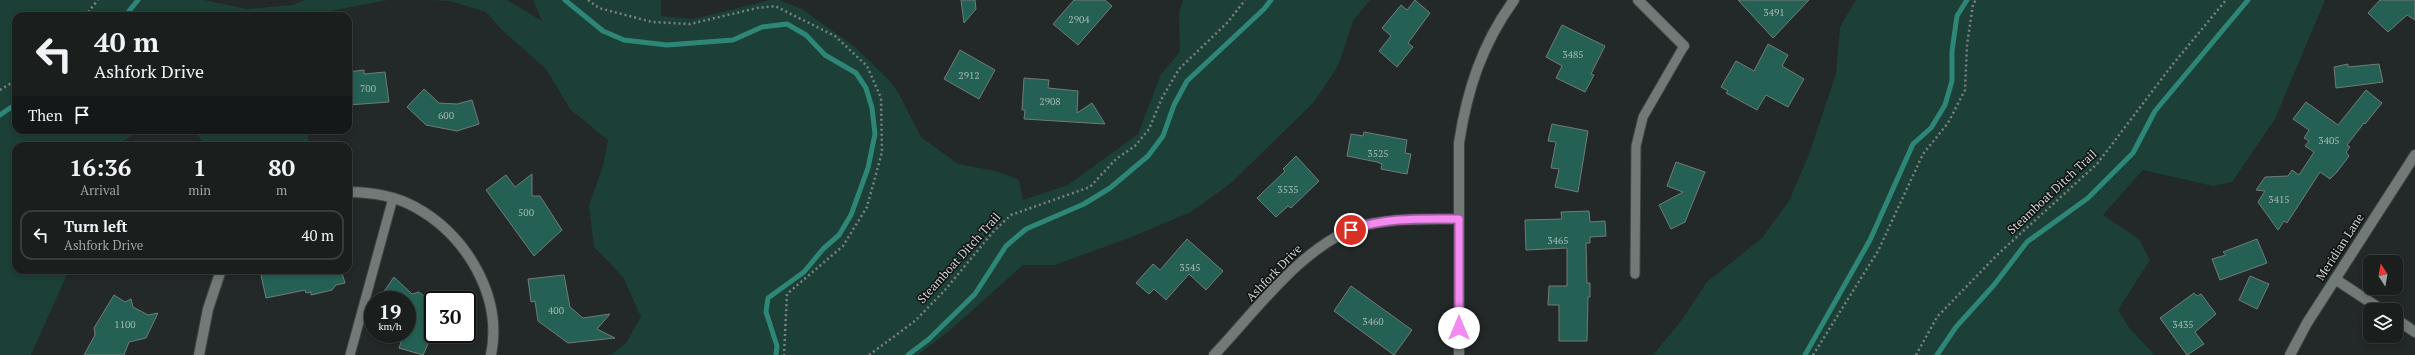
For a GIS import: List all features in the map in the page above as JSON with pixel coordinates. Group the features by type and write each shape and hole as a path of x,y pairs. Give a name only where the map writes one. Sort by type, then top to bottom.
{"street":[{"path":"1459,355 1459,143 1464,109 1473,77 1484,48 1501,18 1514,0"},
{"path":"1638,0 1684,46"},
{"name":"Meridian Lane","path":"2290,355 2307,323 2415,155"},
{"path":"352,192 367,192 393,198 415,207 438,222 456,238 471,258 482,280 489,304 492,328 491,355"},
{"name":"Ashfork Drive","path":"1214,355 1301,261 1339,235 1363,226 1391,220 1459,219"},
{"path":"199,355 208,309 220,274"},
{"path":"2335,279 2371,303"},
{"path":"2403,324 2415,332"}],"lane":[{"path":"1635,274 1636,146 1639,129 1643,117 1684,46"},
{"path":"350,355 393,198"}],"path":[{"path":"88,12 98,0"},
{"path":"588,0 599,8 652,22 690,24 758,8 775,6 835,36 867,66 881,98 882,152 866,207 843,246 787,294 784,355"},
{"name":"Steamboat Ditch Trail","path":"869,355 915,321 945,290 993,232 1011,215 1064,198 1090,187 1116,159 1134,146 1149,129 1162,98 1179,69 1228,22 1245,0"},
{"path":"1813,355 1878,251 1923,154 1948,124 1965,90 1967,45 1973,4 1976,0"},
{"name":"Steamboat Ditch Trail","path":"1916,355 1938,317 1997,255 2098,164 2173,64 2226,0"},
{"path":"0,90 12,82"}],"green space":[{"path":"0,0 204,0 247,9 294,5 304,0 388,0 325,12 12,12 12,134 133,134 122,142 12,142 12,274 67,274 31,355 0,355"},
{"path":"430,0 507,0 542,21 533,0 661,0 661,16 694,19 770,0 779,0 802,9 855,47 889,80 898,92 921,137 958,164 996,171 1019,180 1023,200 1068,185 1138,134 1161,74 1180,52 1179,13 1183,0 1370,0 1353,21 1338,66 1314,102 1231,183 1191,212 1129,238 1055,265 1023,265 948,332 918,355 611,355 626,343 641,317 623,277 594,247 589,205 603,166 608,140 570,109 546,69 502,30 486,12 450,1"},
{"path":"1856,0 2325,0 2275,119 2232,182 2213,186 2143,170 2103,215 2139,239 2150,260 2118,310 2130,329 2155,355 1653,355 1681,321 1707,282 1762,238 1789,201 1808,157 1836,74 1840,27"},
{"path":"197,134 307,134 309,142 203,142"}],"building":[{"path":"961,0 975,0 976,9 964,23"},
{"path":"1074,0 1105,0 1112,6 1078,45 1053,24"},
{"path":"1415,0 1430,13 1408,43 1413,47 1397,67 1379,51 1391,36 1382,28 1401,5 1407,10"},
{"path":"1738,0 1809,0 1773,38"},
{"path":"2380,0 2415,0 2415,20 2407,15 2388,32 2368,13"},
{"path":"1562,25 1605,46 1591,74 1594,75 1585,92 1556,78 1562,66 1546,57"},
{"path":"1768,44 1788,55 1782,66 1804,79 1788,107 1766,95 1757,110 1726,93 1728,91 1721,87 1736,61 1754,71"},
{"path":"960,50 995,70 979,99 944,79"},
{"path":"2348,64 2348,67 2379,64 2383,82 2336,88 2334,67"},
{"path":"364,70 364,74 385,72 389,102 352,105 352,72"},
{"path":"1024,78 1049,80 1048,88 1078,91 1077,113 1092,103 1105,124 1024,119 1025,110 1022,110"},
{"path":"424,89 439,103 457,104 472,100 479,124 457,131 426,125 407,107"},
{"path":"2366,90 2382,103 2347,145 2350,147 2346,152 2349,156 2330,179 2320,172 2287,223 2284,221 2278,230 2258,202 2265,191 2256,190 2265,177 2288,176 2292,170 2299,175 2314,152 2305,146 2309,141 2304,138 2309,130 2293,119 2306,102 2338,125"},
{"path":"1552,124 1588,131 1578,192 1555,187 1559,169 1551,168 1556,142 1548,141"},
{"path":"1364,132 1407,140 1405,153 1411,154 1407,174 1381,169 1382,164 1377,162 1347,156 1351,134 1363,136"},
{"path":"1296,156 1319,181 1291,208 1288,206 1276,217 1257,198 1285,171 1283,169"},
{"path":"1676,162 1705,172 1685,222 1671,229 1659,205 1683,192 1667,186"},
{"path":"532,174 532,196 540,196 562,230 534,256 486,190 506,175 515,187"},
{"path":"1589,211 1590,222 1605,221 1606,236 1590,237 1590,243 1586,243 1587,283 1590,283 1590,297 1588,297 1587,341 1559,341 1559,305 1548,305 1549,286 1567,286 1567,248 1526,250 1525,220 1562,219 1561,212"},
{"path":"1187,239 1223,271 1206,290 1189,274 1166,300 1154,289 1149,294 1136,283 1153,264 1160,270"},
{"path":"2257,239 2267,263 2220,280 2212,259 2226,255 2223,252"},
{"path":"342,274 345,283 336,285 332,290 311,295 311,292 306,293 305,290 266,298 261,275"},
{"path":"564,275 570,307 583,318 610,314 597,329 615,338 568,343 538,321 535,301 531,302 528,279"},
{"path":"2250,276 2269,284 2257,309 2239,300"},
{"path":"394,277 409,291 384,291"},
{"path":"1351,286 1412,330 1394,355 1334,311"},
{"path":"419,292 424,296 424,343 428,343 423,355 399,348 401,343 416,343 416,293"},
{"path":"2194,293 2197,296 2201,294 2216,314 2195,332 2204,344 2187,355 2160,318"},
{"path":"114,295 125,302 131,299 133,307 148,315 158,313 146,338 129,342 124,355 84,355 95,335 94,328"}],"waterway":[{"path":"128,12 138,0"},
{"path":"565,0 603,31 624,40 667,45 733,40 762,27 787,24 806,35 825,55 856,73 866,88 872,108 875,134 868,168 851,215 839,235 823,249 804,272 768,298 766,312 777,346 776,355"},
{"path":"908,355 929,339 975,294 1006,246 1026,229 1084,204 1110,188 1148,156 1163,136 1174,105 1187,81 1264,9 1271,0"},
{"path":"1805,355 1870,240 1913,144 1931,128 1945,105 1952,81 1952,51 1957,16 1967,0"},
{"path":"1937,355 1956,327 1994,285 2027,242 2088,198 2133,153 2155,111 2248,0"},
{"path":"0,115 12,107"}],"route":[{"path":"1351,230 1391,220 1459,219 1459,328"}]}
